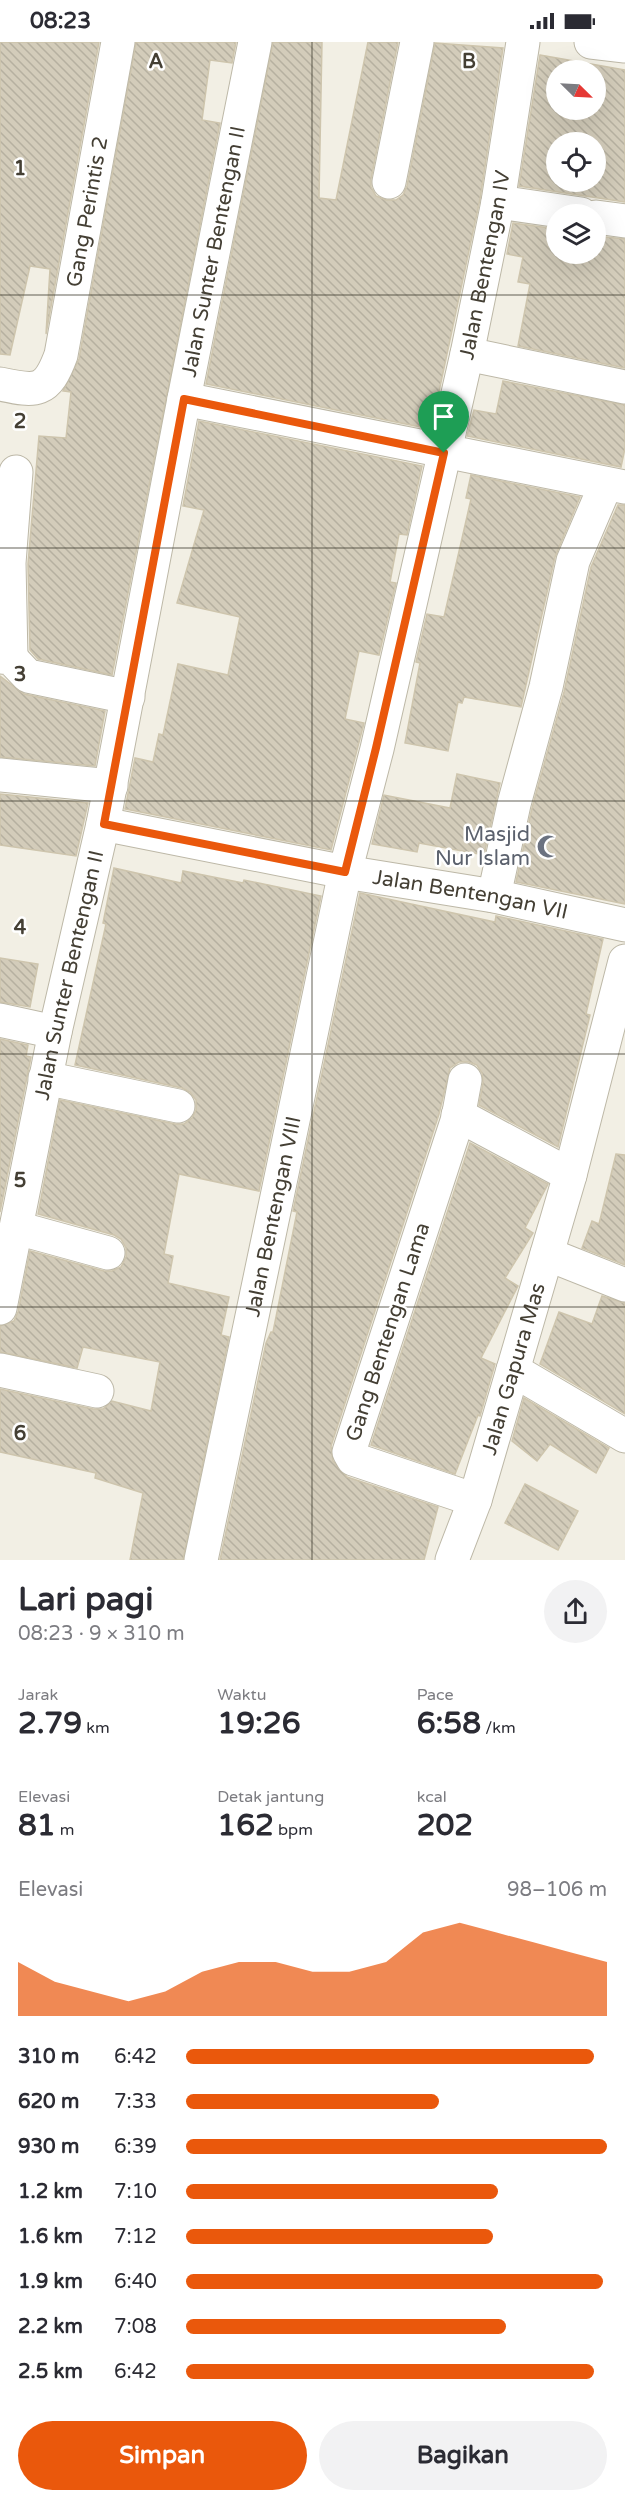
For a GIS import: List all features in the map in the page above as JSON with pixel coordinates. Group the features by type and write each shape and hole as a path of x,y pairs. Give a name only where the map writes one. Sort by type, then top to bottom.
{"street":[{"name":"Gang Perintis 2","path":"0,384 27,390 40,388 51,379 61,355 118,42"},
{"name":"Jalan Sunter Bentengan II","path":"0,1308 13,1208 104,824 184,399 255,42"},
{"path":"390,182 417,42"},
{"name":"Jalan Bentengan IV","path":"345,872 467,354 498,202 524,42"},
{"path":"591,42 625,46"},
{"path":"498,202 546,209"},
{"path":"606,218 625,221"},
{"path":"467,354 625,387"},
{"path":"184,399 615,486 573,561 546,687 514,804 494,896"},
{"path":"16,472 5,563 5,658 28,676 128,697"},
{"path":"0,775 111,786"},
{"name":"Jalan Bentengan VII","path":"104,824 345,872 494,896 625,926"},
{"name":"Jalan Bentengan VIII","path":"201,1560 345,872"},
{"name":"Jalan Gapura Mas","path":"452,1560 476,1500 570,1175 625,961"},
{"path":"0,1020 55,1032"},
{"path":"45,1078 178,1106"},
{"name":"Gang Bentengan Lama","path":"465,1080 458,1115 349,1452 353,1459 476,1500"},
{"path":"458,1115 570,1175"},
{"path":"13,1208 108,1253"},
{"path":"547,1254 625,1285"},
{"path":"0,1370 97,1390"},
{"path":"513,1370 625,1436"}],"building":[{"path":"0,42 99,42 46,334 50,269 30,266 10,355 0,354"},
{"path":"136,42 236,42 232,63 210,60 202,120 220,123 112,675 38,659 30,650 28,564 39,436 66,438 71,392 63,391 79,359"},
{"path":"273,42 322,42 319,198 336,200 368,42 398,42 371,179 371,187 376,196 386,200 396,200 403,195 407,186 435,43 503,48 480,199 431,429 206,384"},
{"path":"540,55 568,60 546,60 546,120 606,120 606,67 625,70 625,202 559,192 606,192 606,132 546,132 546,190 519,186"},
{"path":"513,223 546,228 546,264 606,264 606,237 625,239 625,368 518,346 530,284 518,282 523,257 507,254"},
{"path":"503,381 625,405 625,448 621,467 467,436 474,410 496,414"},
{"path":"199,421 422,466 407,535 399,534 390,582 396,583 379,655 359,651 345,719 364,723 331,850 125,809 135,758 153,762 159,734 163,735 178,664 228,675 240,617 177,603 204,510 183,506"},
{"path":"471,475 580,497 555,557 521,707 464,697 462,703 458,702 448,751 405,743 420,663 416,662 427,614 444,617 471,499 466,498"},
{"path":"618,505 625,505 625,904 516,882 532,808 564,692 591,567"},
{"path":"0,676 24,694 105,711 95,766 0,757"},
{"path":"457,774 500,783 484,855 419,843 417,852 372,844 384,795 450,808"},
{"path":"0,794 88,803 76,856 0,845"},
{"path":"114,868 181,883 183,871 243,883 244,880 321,896 259,1191 179,1174 164,1254 173,1256 168,1283 229,1297 221,1335 229,1337 183,1560 130,1560 143,1493 95,1478 96,1473 0,1452 0,1389 93,1409 103,1409 112,1401 151,1411 160,1362 83,1347 77,1368 0,1352 0,1326 14,1321 18,1312 30,1251 104,1271 112,1271 121,1267 126,1257 126,1248 121,1239 114,1235 38,1214 60,1100 175,1124 184,1124 192,1118 196,1110 196,1100 190,1092 182,1088 75,1065 106,924 103,923"},
{"path":"360,893 495,922 496,916 603,939 586,1014 590,1015 558,1147 479,1105 483,1083 482,1073 477,1065 459,1062 450,1068 439,1114 331,1446 333,1461 347,1477 438,1507 424,1560 220,1560 266,1343 273,1332 297,1212 293,1211"},
{"path":"0,958 38,964 30,1007 0,1002"},
{"path":"0,1039 28,1045 26,1056 31,1057 0,1212"},
{"path":"470,1143 548,1184 525,1228 533,1233 505,1278 518,1286 481,1358 495,1364 480,1416 478,1415 455,1474 371,1445"},
{"path":"616,1154 625,1155 625,1265 582,1248 592,1221 599,1224"},
{"path":"602,1296 625,1303 625,1414 540,1364 559,1312 592,1324"},
{"path":"524,1398 609,1448 596,1473 550,1444 537,1461 512,1441"},
{"path":"525,1484 578,1511 558,1550 505,1523"}],"place":[{"name":"Masjid Nur Islam","path":"548,846"}],"route":[{"path":"184,399 444,453 345,872 104,824 184,399"}]}
